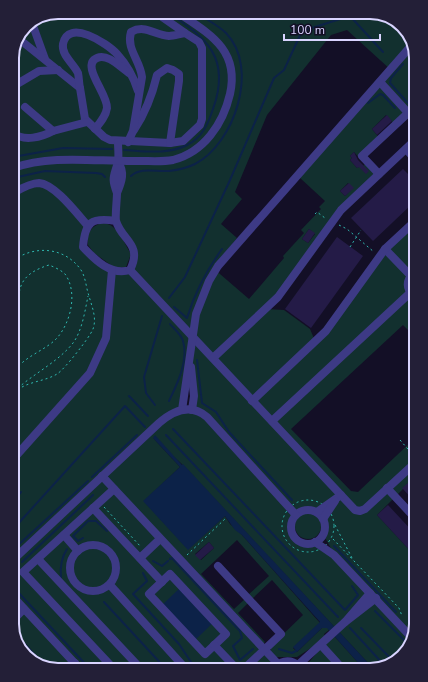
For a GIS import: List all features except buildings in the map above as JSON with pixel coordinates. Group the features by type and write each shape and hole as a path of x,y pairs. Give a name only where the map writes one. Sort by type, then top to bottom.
{"lane":[{"path":"139,92 132,75 121,58 106,45 76,31 69,33 64,38 63,46 65,54 78,75 85,119 104,137 118,142 170,143 183,141 200,125 202,119 202,48 198,42 165,19"},
{"path":"19,167 51,160 118,162 173,160 191,153 210,138 227,104 230,92 231,71 224,50 219,42 186,19"},
{"path":"34,28 45,58"},
{"path":"133,131 142,77 141,68 130,47 129,39 131,32 136,29 147,29 167,36 185,33"},
{"path":"23,42 45,58 80,88"},
{"path":"182,410 190,362 192,336 202,299 218,266 408,49"},
{"path":"95,129 104,116 107,108 103,92 90,69 94,59 100,57 108,59 132,75"},
{"path":"128,142 133,131 148,108 157,75 167,68 178,74 179,81 170,143"},
{"path":"19,82 38,70 58,70"},
{"path":"380,82 409,112"},
{"path":"25,107 53,131"},
{"path":"379,174 362,156 409,116"},
{"path":"19,135 24,137 37,137 87,122"},
{"path":"116,221 105,219 91,223 84,231 83,247 94,258 112,270 122,273 130,270 135,261 135,254 129,241 116,221 117,192 113,182 114,169 118,162 118,142"},
{"path":"212,358 278,297 341,210 409,146"},
{"path":"19,190 40,183 52,188 88,226"},
{"path":"252,401 326,331 385,249 409,227"},
{"path":"385,249 409,272"},
{"path":"19,453 90,373 97,361 106,338 112,270"},
{"path":"130,270 272,422 338,498 355,510 360,511 409,468"},
{"path":"272,422 409,296"},
{"path":"190,362 193,382 192,410"},
{"path":"19,554 165,418 182,410 201,412 207,417 296,515"},
{"path":"102,476 275,663"},
{"path":"387,488 409,512"},
{"path":"108,663 24,572 114,489"},
{"path":"323,519 327,509 338,498"},
{"path":"96,505 143,555 162,582"},
{"path":"327,509 317,512 305,510 296,515 292,521 291,527 296,538 306,544 315,542 328,543"},
{"path":"315,542 323,534 325,525 323,519 317,512"},
{"path":"323,534 334,555 408,633"},
{"path":"64,535 78,551"},
{"path":"143,555 160,539"},
{"path":"93,545 102,547 110,552 115,560 117,570 110,585 93,592 83,589 75,583 71,574 70,565 78,551 84,547 93,545"},
{"path":"38,559 135,663"},
{"path":"218,566 281,634 250,663"},
{"path":"170,574 226,634 214,645 205,654 150,594 170,574"},
{"path":"110,585 180,663"},
{"path":"302,663 373,596"},
{"path":"19,603 75,663"},
{"path":"19,614 24,609"},
{"path":"214,645 231,663"},
{"path":"321,645 337,663"}],"path":[{"path":"314,214 317,212 332,222 347,229 379,257"},
{"path":"350,247 356,236 362,230"},
{"path":"19,257 33,250 49,250 73,260 81,271 95,320 93,330 66,366 57,374 33,382 19,390"},
{"path":"19,286 22,278 33,269 49,265 64,273 72,286 72,304 66,324 57,339 19,364"},
{"path":"19,389 65,352 74,342 85,312 88,295"},
{"path":"400,440 409,450"},
{"path":"335,525 328,543 319,550 307,552 295,549 289,544 285,538 282,526 286,513 296,503 308,500 320,502 327,509 352,558"},
{"path":"96,505 143,555"},
{"path":"181,561 226,518"},
{"path":"328,543 352,558 399,608 403,621 402,626"}],"green space":[{"path":"58,19 373,19 387,23 399,32 408,48 409,115 395,125 386,115 372,129 380,139 362,155 379,174 341,210 266,309 284,310 310,329 315,341 385,249 409,227 409,331 403,325 291,429 351,491 358,492 409,444 409,483 377,515 409,550 409,629 406,639 399,650 392,656 383,661 368,663 183,465 153,438 180,467 144,501 188,549 225,516 230,524 242,535 320,623 293,648 297,652 322,628 328,628 329,630 314,646 297,657 276,657 271,654 271,646 303,615 272,580 252,599 248,595 269,576 237,540 201,574 234,609 246,598 249,602 238,613 265,642 262,645 271,663 55,663 45,661 38,657 23,640 19,624 19,55 22,43 30,30 36,26 43,22","holes":["347,30 391,70 299,177 325,201 319,207 321,209 301,230 304,233 283,256 284,258 249,299 213,268 237,238 221,224 242,199 235,192 267,115 331,35","354,152 365,164 361,168 360,166 357,168 350,160 352,158 350,156","348,183 353,188 345,196 340,191","105,219 116,221 135,261 122,273 94,259 83,247 84,231","309,229 315,234 308,243 302,239","186,378 194,396 187,409","334,506 323,519 325,525 323,534 334,554 312,543 300,542 296,538 291,527 292,521 300,512 305,510 317,512","209,542 214,548 201,560 195,554"]},
{"path":"103,223 108,224 117,230 131,254 126,267 115,268 94,253 88,245 88,237 91,230"},
{"path":"308,513 317,517 321,526 317,535 308,539 299,535 295,526 299,517"},
{"path":"334,636 358,663 308,663 319,650"}],"water":[{"path":"155,435 182,465 183,464 368,663 358,663 327,628 322,628 297,652 293,647 320,622 242,535 235,530 225,516 188,550 143,501 180,467 153,438"},
{"path":"183,585 216,620 192,643 159,608"},
{"path":"23,640 38,657 29,650"}],"waterway":[{"path":"124,150 164,151 180,148 197,139 209,120 218,92 219,76 217,63 212,51 204,40 178,19"},
{"path":"131,176 135,173 148,170 169,171 182,169 195,164 209,154 221,140 231,123 238,104 241,85 241,65 236,48 226,33 206,19"},
{"path":"169,298 185,277 230,180 274,78 284,70 302,31 340,19"},
{"path":"353,19 383,52"},
{"path":"403,64 391,78 390,83 408,103"},
{"path":"368,103 380,94 383,95 395,108"},
{"path":"19,156 63,148 112,149"},
{"path":"19,177 45,171 96,173 102,174 105,177"},
{"path":"174,307 187,318 202,282 222,249"},
{"path":"155,405 146,393 144,377 162,316"},
{"path":"169,401 181,372 184,356 182,338 170,324"},
{"path":"197,360 202,403 216,412 229,432 292,500"},
{"path":"129,396 148,416"},
{"path":"19,523 125,406 145,427"},
{"path":"173,429 345,610 358,595 352,586"},
{"path":"92,477 137,435"},
{"path":"166,435 338,617"},
{"path":"19,544 88,481"},
{"path":"22,562 93,495"},
{"path":"83,538 78,541 73,536 88,521 96,521 107,531"},
{"path":"334,546 396,612"},
{"path":"61,578 61,563 67,549"},
{"path":"170,559 172,558 240,631 242,638 233,646 240,660 253,649"},
{"path":"153,561 162,566 168,561"},
{"path":"143,573 147,581 133,594 179,644 192,663"},
{"path":"19,593 84,663"},
{"path":"104,602 160,663"},
{"path":"375,611 405,641"},
{"path":"350,628 381,661"},
{"path":"361,628 390,657"},
{"path":"279,649 292,653 296,651"}]}
